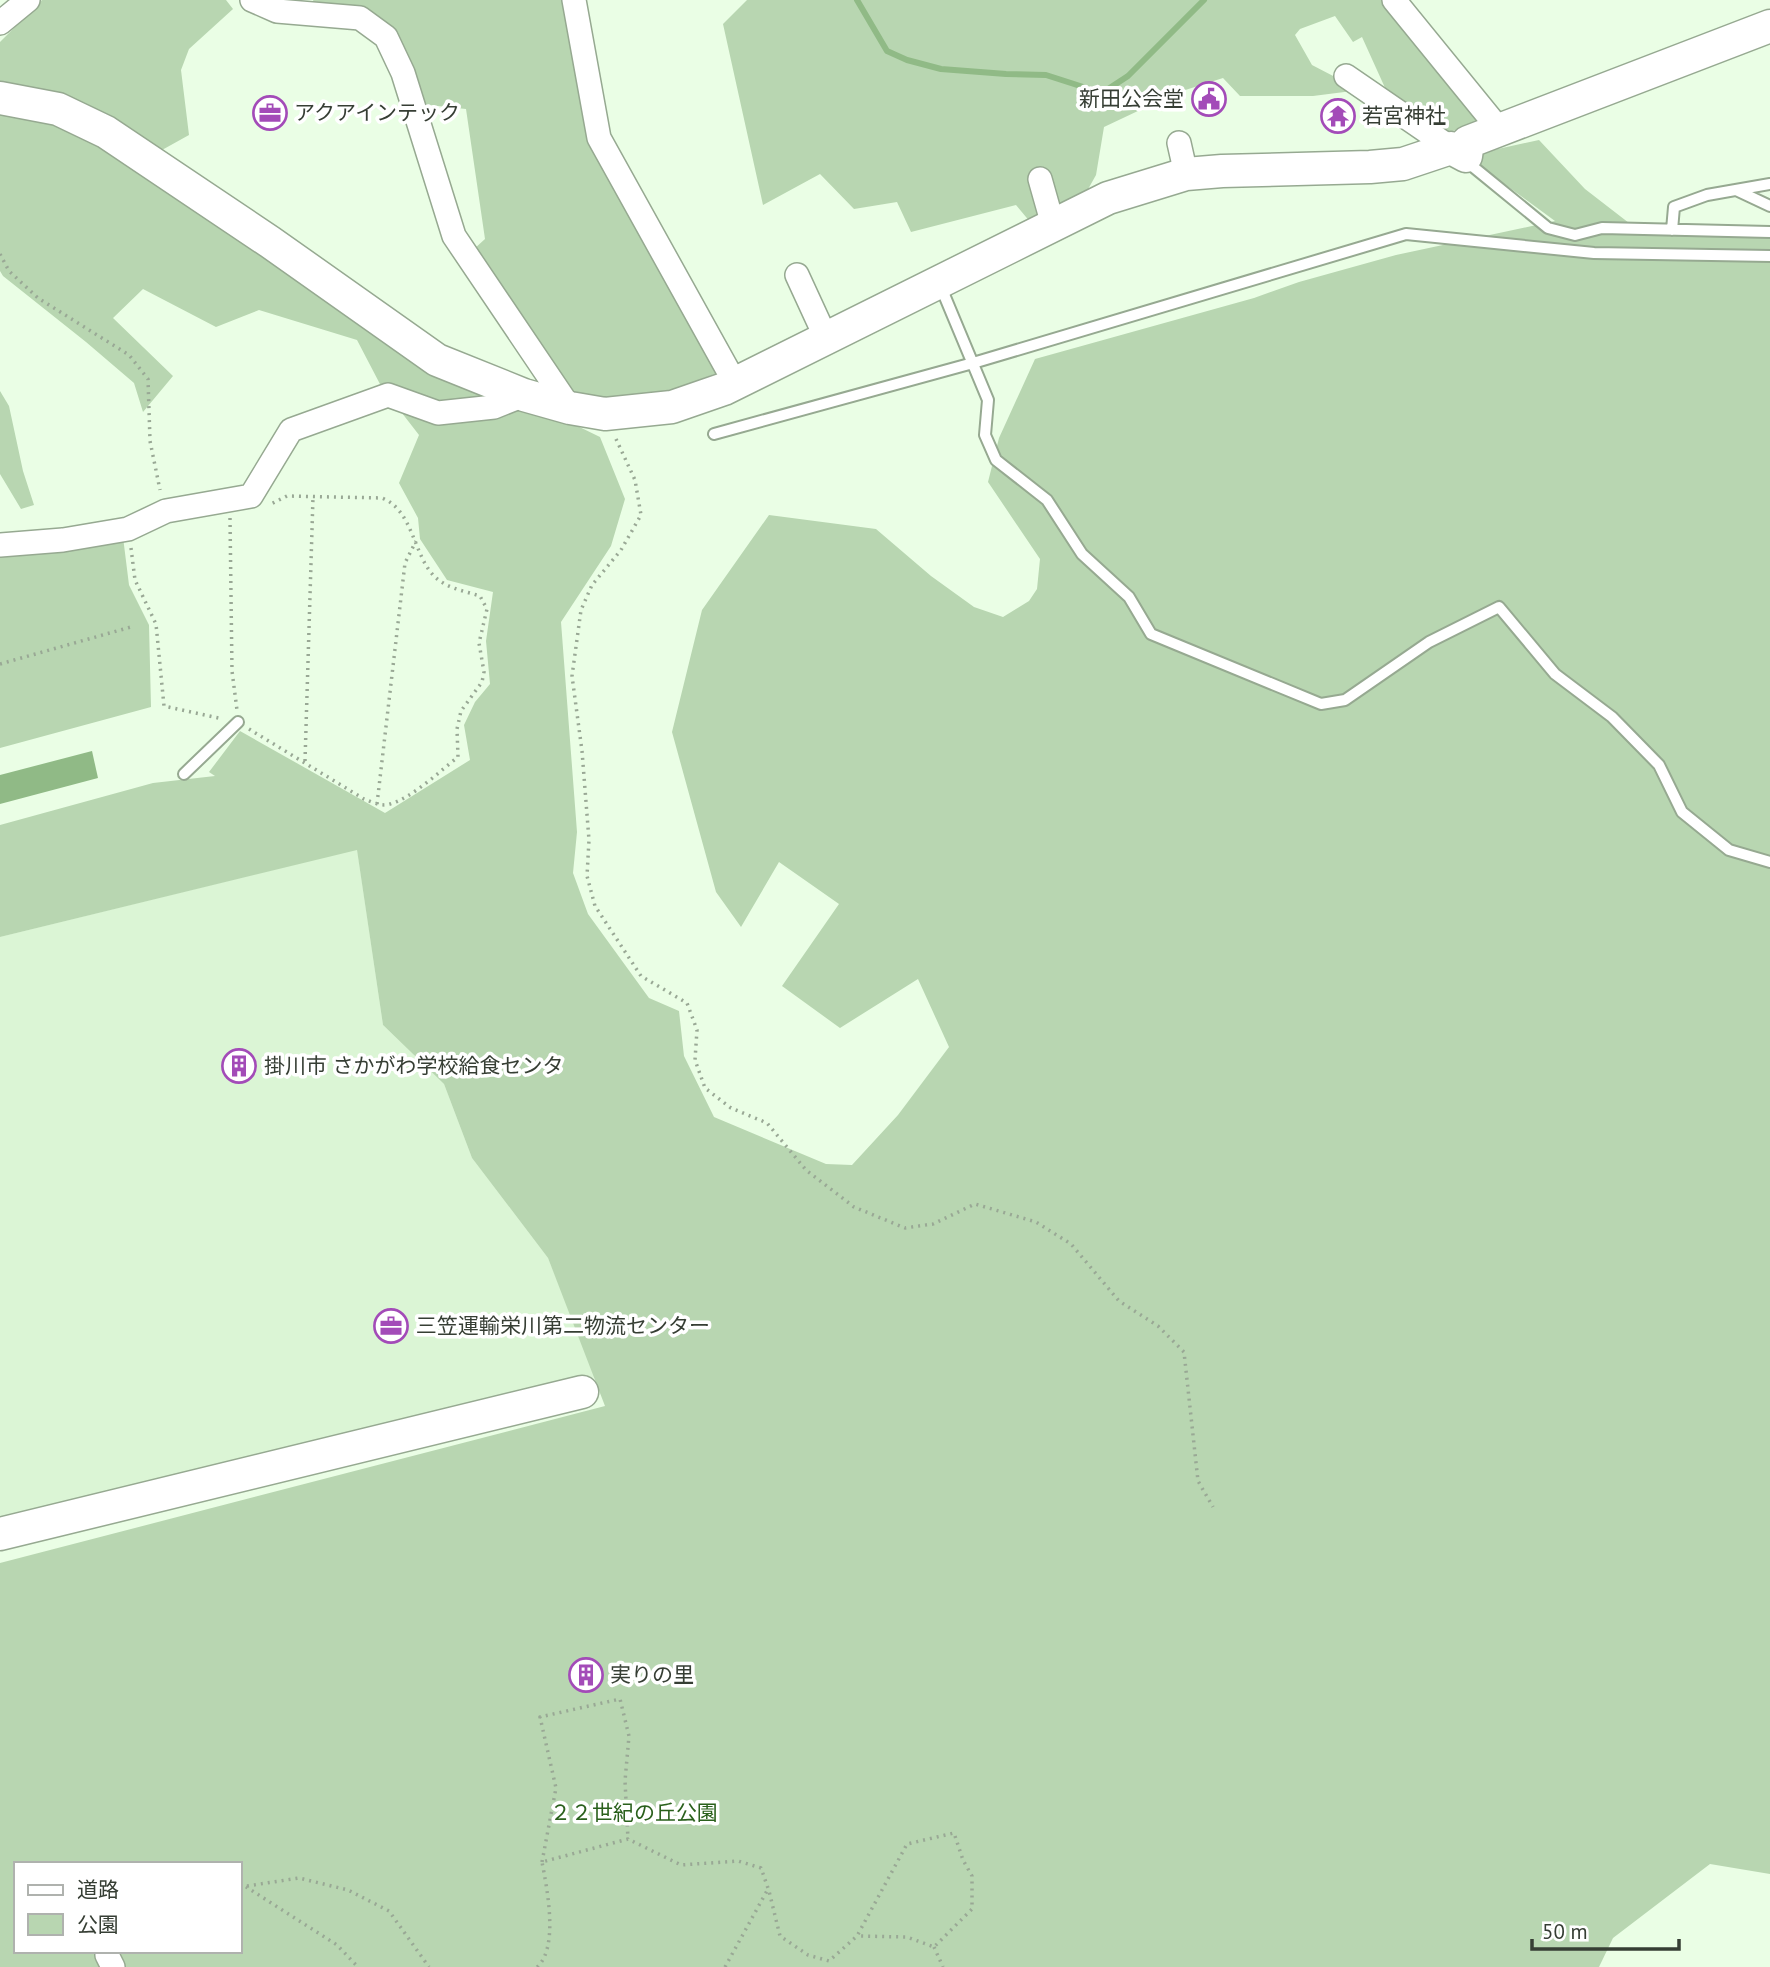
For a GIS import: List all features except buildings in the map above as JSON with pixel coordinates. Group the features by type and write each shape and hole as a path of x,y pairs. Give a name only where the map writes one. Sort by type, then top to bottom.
{"street":[{"path":"0,23 28,0"},
{"path":"253,0 277,11 314,7 360,19 386,37 403,73 454,236 570,408"},
{"path":"574,0 599,138 735,383"},
{"path":"1394,0 1500,130"},
{"path":"1346,76 1466,156 1468,142 1770,26"},
{"path":"0,98 58,109 106,132 270,242 437,360 524,395 570,408 605,414 671,407 735,383 1108,198 1185,174 1403,164 1451,148"},
{"path":"1180,143 1185,174"},
{"path":"1040,178 1053,225"},
{"path":"797,275 826,338"},
{"path":"0,545 62,540 128,529 166,511 251,496 291,430 388,394 438,413 494,407 524,395"},
{"path":"0,1534 582,1392"}],"lane":[{"path":"1451,148 1548,228 1575,235 1602,228 1770,232"},
{"path":"1672,230 1674,207 1707,195 1770,184"},
{"path":"1736,190 1770,206"},
{"path":"714,434 972,363 1406,234 1594,253 1770,256"},
{"path":"938,282 988,400 985,435 996,460 1047,500 1083,554 1129,597 1151,634 1321,704 1345,700 1429,642 1499,607 1555,674 1612,717 1659,765 1682,812 1729,850 1770,862"},
{"path":"184,774 238,722"}],"path":[{"path":"0,254 9,271 38,298 129,355 148,379 150,441 166,511"},
{"path":"605,414 635,480 641,515 621,550 592,585 581,610 572,676 582,751 589,840 587,876 595,906 642,976 687,1003 697,1030 695,1060 705,1088 731,1108 767,1123 806,1171 854,1207 905,1228 933,1224 975,1204 1036,1222 1071,1244 1119,1301 1158,1326 1184,1352 1198,1481 1213,1507"},
{"path":"128,529 135,580 156,624 164,706 238,722 364,799 389,805 405,797 458,757 457,729 461,711 482,682 484,672 479,643 486,609 480,596 445,584 432,574 392,502 382,498 287,496 265,506"},
{"path":"305,761 313,497"},
{"path":"217,518 230,517 232,671 238,722"},
{"path":"377,804 405,563 416,541"},
{"path":"0,664 131,627"},
{"path":"537,1967 543,1962 551,1917 542,1863 556,1788 540,1717 621,1699 629,1736 625,1781 628,1839"},
{"path":"542,1863 628,1839 681,1865 738,1861 761,1868 780,1936 808,1955 829,1961 857,1936 907,1844 954,1833 963,1860 972,1876 972,1909 934,1947"},
{"path":"247,1886 299,1878 348,1890 389,1911 429,1967"},
{"path":"242,1884 337,1945 358,1967"},
{"path":"726,1967 768,1888"},
{"path":"857,1936 907,1937 934,1947 943,1967"}],"shaded area":[{"path":"92,751 98,778 0,804 0,775"},
{"path":"357,849 383,1025 444,1084 472,1158 548,1258 596,1377 0,1517 0,937"}],"green space":[{"name":"２２世紀の丘公園","path":"42,0 226,0 233,9 189,49 181,70 189,135 135,165 563,419 600,437 625,499 611,546 561,622 577,832 573,873 588,914 649,998 679,1011 684,1056 714,1117 826,1164 852,1165 898,1115 949,1047 918,979 840,1028 782,986 839,904 779,862 741,927 716,892 672,732 702,610 769,515 876,529 931,576 974,607 1003,617 1029,601 1037,589 1040,559 988,482 999,438 1035,359 1396,255 1555,221 1466,156 1539,140 1585,189 1629,223 1770,236 1770,1874 1710,1864 1613,1938 1599,1967 0,1967 0,1563 605,1406 548,1258 472,1158 444,1084 383,1025 357,850 0,937 0,825 153,783 215,776 209,772 240,731 385,813 470,760 464,725 475,702 490,684 486,641 493,592 447,580 420,539 418,518 399,483 419,435 381,386 357,340 259,310 216,327 143,289 113,318 173,376 143,412 134,383 0,271 0,42"},
{"path":"313,0 563,0 586,129 717,373 678,388 610,402 571,391 474,249 485,239 466,109 419,104 377,19 318,15"},
{"path":"747,0 1398,0 1483,120 1442,135 1391,101 1362,37 1353,42 1335,16 1300,29 1295,35 1312,65 1360,90 1313,96 1240,96 1223,78 1176,93 1104,127 1096,175 1082,200 1031,223 1016,205 911,232 897,202 854,209 820,174 763,205 723,24"},
{"path":"0,391 9,406 23,471 34,505 21,509 0,474"},
{"path":"123,537 129,585 149,625 151,707 0,748 0,549"}],"waterway":[{"path":"857,0 887,51 907,60 941,69 1046,75 1102,93 1128,76 1204,0"}],"place":[{"name":"新田公会堂","path":"1209,99"},
{"name":"アクアインテック","path":"270,113"},
{"name":"若宮神社","path":"1338,116"},
{"name":"掛川市 さかがわ学校給食センタ","path":"239,1066"},
{"name":"三笠運輸栄川第二物流センター","path":"391,1326"},
{"name":"実りの里","path":"586,1675"}]}
